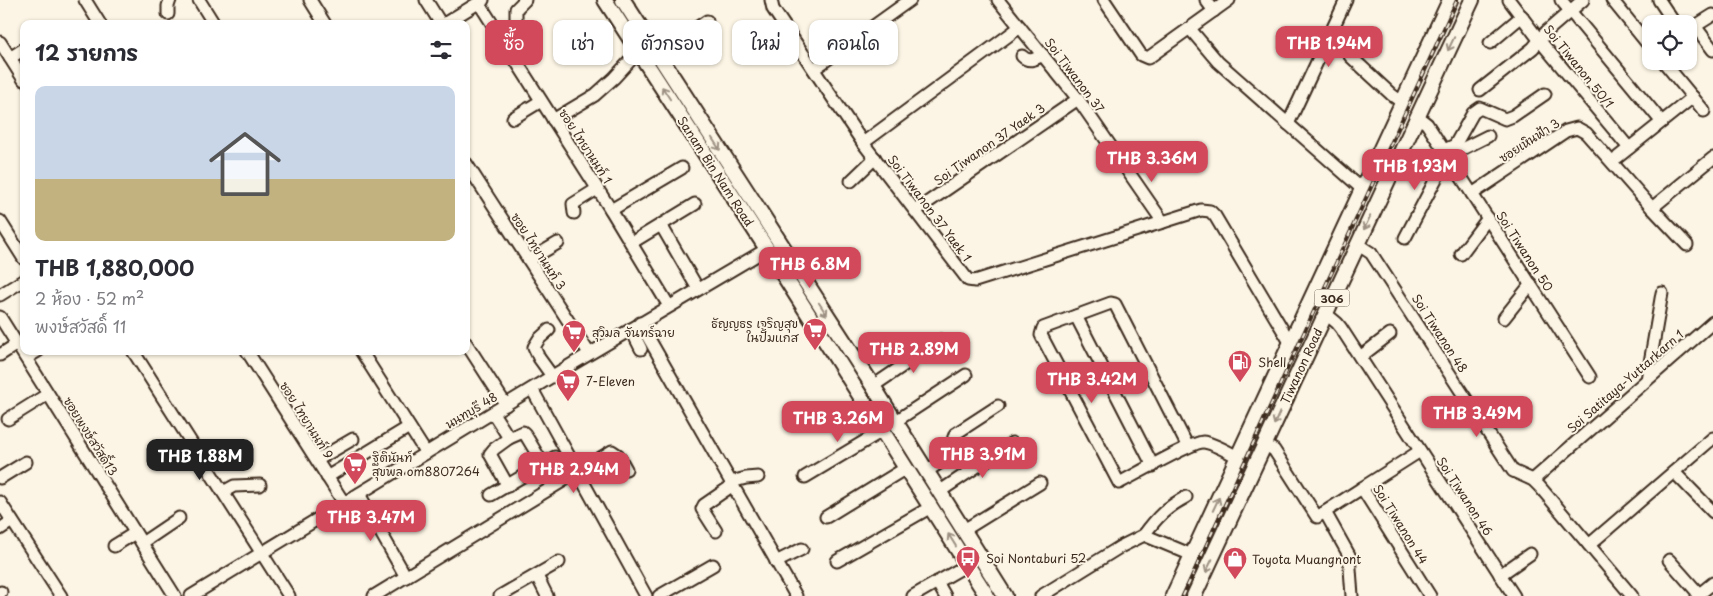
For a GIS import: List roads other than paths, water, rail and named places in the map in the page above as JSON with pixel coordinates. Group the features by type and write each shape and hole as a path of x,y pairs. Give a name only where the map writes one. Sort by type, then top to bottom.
{"main road":[{"name":"Sanam Bin Nam Road","path":"605,0 623,27"},
{"name":"Sanam Bin Nam Road","path":"623,0 636,20"},
{"name":"Tiwanon Road","path":"1173,596 1450,0"},
{"name":"Tiwanon Road","path":"1194,596 1472,0"},
{"name":"Sanam Bin Nam Road","path":"648,65 987,596"},
{"name":"Sanam Bin Nam Road","path":"665,65 896,422 1004,596"},
{"path":"767,249 779,241"},
{"path":"1298,328 1314,336"}],"street":[{"path":"85,0 98,20"},
{"path":"168,14 170,0"},
{"path":"199,0 212,20"},
{"path":"310,0 322,20"},
{"path":"426,0 439,20"},
{"path":"516,19 516,9 525,0"},
{"path":"814,68 910,0"},
{"path":"1104,0 1141,55 1148,58 1229,0"},
{"path":"1206,0 1214,11"},
{"path":"1288,124 1346,0"},
{"name":"Soi Tiwanon 50/1","path":"1509,0 1540,41 1629,148"},
{"path":"1561,0 1661,121"},
{"path":"1480,90 1516,63 1540,41 1546,32 1583,0"},
{"path":"1612,0 1642,37"},
{"path":"1659,0 1669,15"},
{"path":"449,20 481,1"},
{"name":"ซอย ไทยานนท์ 1","path":"481,1 669,306"},
{"name":"Soi Tiwanon 37","path":"1002,1 1020,27 1078,99 1163,222"},
{"name":"Soi Tiwanon 37 Yaek 1","path":"772,5 863,142 968,280 971,281 1163,222"},
{"path":"1697,25 1713,15"},
{"path":"1490,43 1522,16"},
{"path":"863,142 1020,27"},
{"path":"1190,29 1218,62 1362,189"},
{"path":"1697,33 1713,50"},
{"path":"0,42 20,74"},
{"path":"10,58 20,52"},
{"path":"1022,56 1029,60 1043,55"},
{"path":"1350,56 1403,103"},
{"path":"553,120 595,95 626,65"},
{"path":"1670,70 1704,111"},
{"path":"1405,238 1446,153 1455,145 1473,113 1480,108 1505,119 1513,116 1546,94"},
{"path":"1618,158 1661,121 1693,97"},
{"name":"Soi Tiwanon 37 Yaek 3","path":"915,211 1078,99"},
{"path":"513,118 541,101"},
{"name":"Soi Tiwanon 50","path":"1418,117 1428,124 1590,377"},
{"name":"ซอยเหินฟ้า 3","path":"1472,194 1566,131 1577,128 1586,134 1652,208"},
{"path":"1446,153 1488,136"},
{"path":"851,181 875,158"},
{"path":"1686,245 1652,208 1713,158"},
{"path":"611,210 682,168"},
{"name":"ซอย ไทยานนท์ 3","path":"470,169 590,353"},
{"path":"574,213 573,204 597,188"},
{"path":"631,243 696,204"},
{"path":"1163,222 1201,210 1210,211 1215,216 1291,344"},
{"path":"1461,254 1488,218"},
{"path":"0,221 20,253"},
{"path":"661,225 698,289"},
{"path":"529,260 558,243"},
{"name":"Soi Tiwanon 48","path":"1357,244 1371,253 1513,470 1533,480 1632,596"},
{"name":"นนทบุรี 48","path":"191,596 590,353 767,249"},
{"path":"0,295 20,282"},
{"path":"1504,318 1531,284"},
{"path":"1647,380 1662,293"},
{"path":"1188,447 1115,304 1111,303 1043,328 1042,335 1119,484 1188,447 1196,442 1205,441 1238,457"},
{"name":"Soi Tiwanon 46","path":"1325,313 1337,323 1360,357 1514,596"},
{"name":"ซอยพงษ์สวัสดิ์13","path":"0,316 20,349"},
{"path":"1076,316 1153,466"},
{"name":"Soi Satitaya-Yuttarkarn 1","path":"1533,480 1713,322"},
{"path":"636,326 641,349"},
{"path":"636,326 732,484 796,596"},
{"path":"549,330 539,339 534,347 539,358 552,376"},
{"path":"1360,357 1390,334"},
{"path":"873,386 941,340"},
{"path":"0,355 17,344"},
{"path":"470,349 506,405"},
{"name":"ซอยพงษ์สวัสดิ์13","path":"24,355 175,596"},
{"path":"26,358 31,355"},
{"path":"137,355 288,596"},
{"name":"ซอย ไทยานนท์ 9","path":"250,355 344,503"},
{"path":"364,355 426,453"},
{"path":"896,422 966,375"},
{"path":"532,389 646,596"},
{"path":"8,419 48,394"},
{"path":"927,471 950,454 953,444 952,439 955,434 998,406"},
{"path":"494,413 509,438"},
{"path":"327,477 409,427"},
{"path":"806,477 882,431"},
{"path":"508,486 490,454 509,438 523,432 543,464"},
{"path":"1589,545 1713,438"},
{"path":"317,460 353,439"},
{"path":"939,492 1012,444"},
{"path":"1265,445 1274,450 1317,518 1325,512 1349,555 1352,596"},
{"path":"374,596 612,451 618,454 626,469"},
{"path":"1362,488 1420,451"},
{"path":"491,495 555,457"},
{"path":"0,478 26,462"},
{"path":"826,518 906,468"},
{"path":"1674,472 1713,512"},
{"path":"716,531 702,509 704,505 732,484 746,478 758,477"},
{"path":"964,530 1040,482"},
{"path":"223,492 234,486 260,485"},
{"name":"Soi Tiwanon 44","path":"1325,512 1362,488 1430,596"},
{"path":"359,494 406,577"},
{"path":"1041,596 1120,547 1144,535 1170,506 1186,497"},
{"path":"0,502 60,596"},
{"path":"837,560 930,507"},
{"path":"142,543 179,518"},
{"path":"0,530 12,521"},
{"path":"114,546 135,533"},
{"path":"1144,535 1192,555"},
{"path":"776,562 802,549"},
{"path":"1500,575 1530,554"},
{"path":"1669,560 1698,595 1713,583"},
{"path":"500,596 559,562"},
{"path":"659,596 713,565"},
{"path":"912,596 968,565"},
{"path":"537,576 547,596"},
{"path":"937,582 944,596"}],"railway":[{"path":"1183,596 1457,0"}],"place":[{"name":"ธัญญธร เจริญสุข ในปั้มแกส","path":"815,351"},
{"name":"สุวิมล จันทร์ฉาย","path":"574,353"},
{"name":"Shell","path":"1240,383"},
{"name":"7-Eleven","path":"568,402"},
{"name":"ฐิตินันท์ สุขพล om8807264","path":"355,485"},
{"name":"Soi Nontaburi 52","path":"968,579"},
{"name":"Toyota Muangnont","path":"1235,580"}]}
